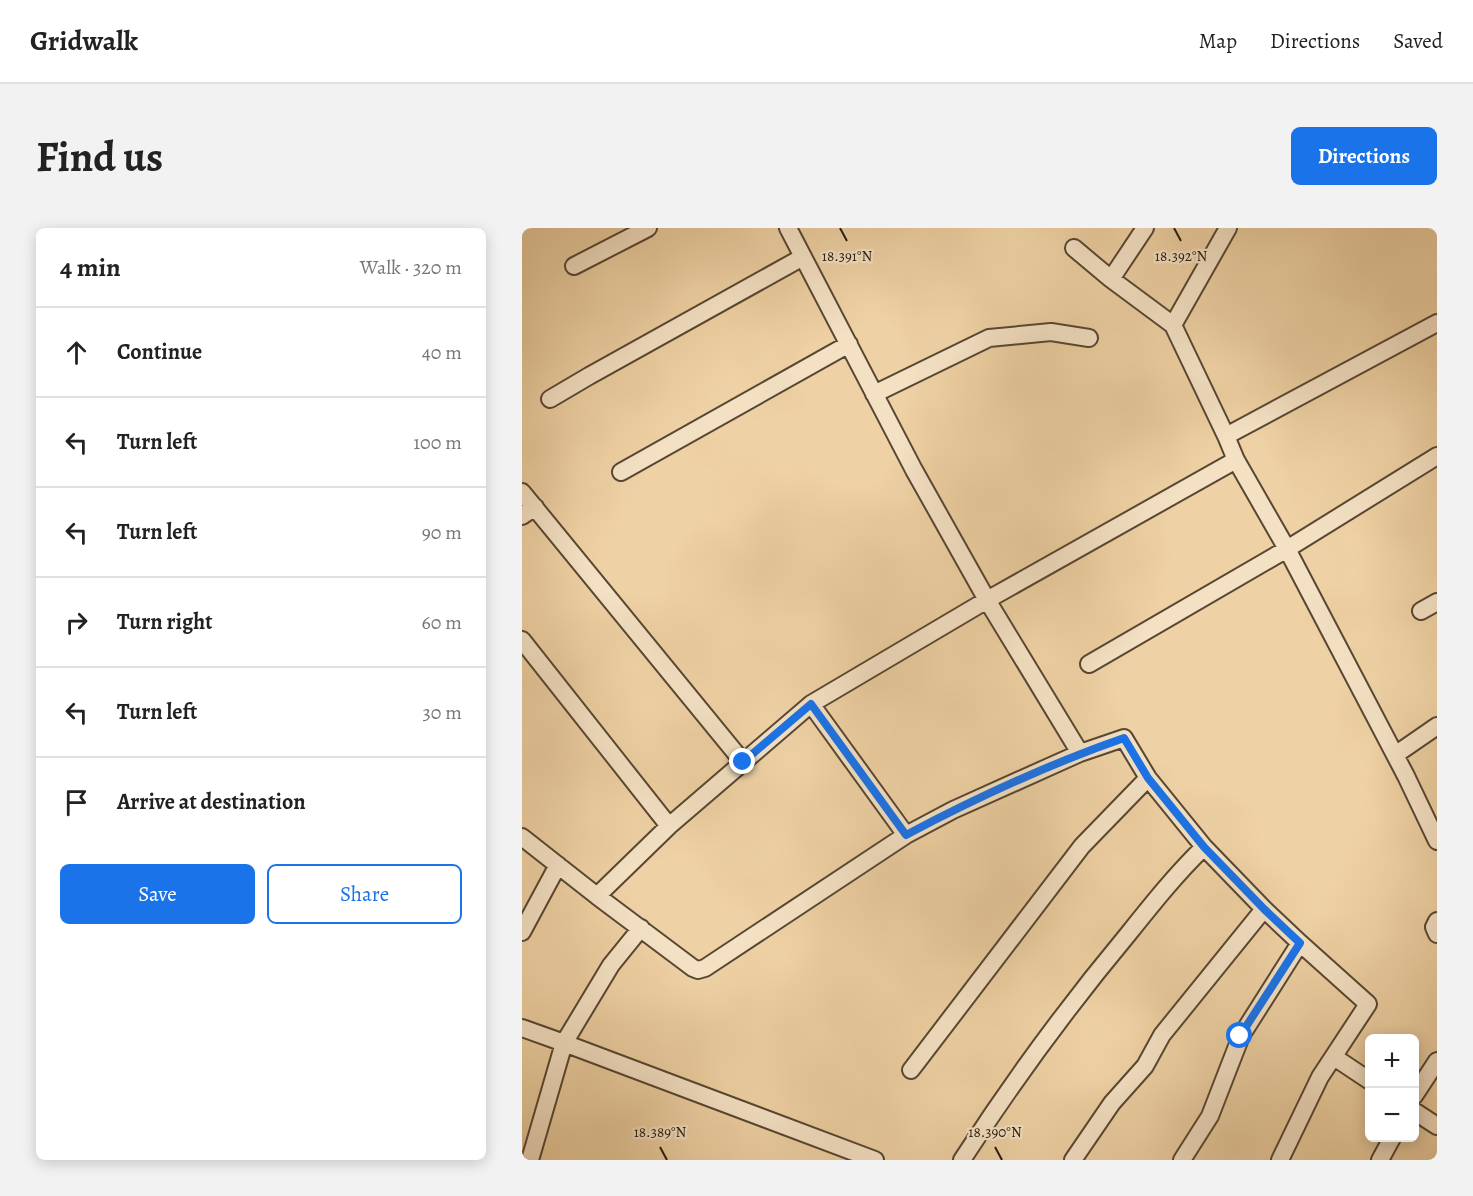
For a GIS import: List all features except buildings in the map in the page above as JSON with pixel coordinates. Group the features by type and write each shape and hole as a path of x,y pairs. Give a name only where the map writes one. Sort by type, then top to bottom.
{"street":[{"path":"574,266 648,228"},
{"path":"788,228 914,470 987,600 1080,753"},
{"path":"1111,279 1145,228"},
{"path":"1173,325 1228,228"},
{"path":"1074,248 1173,325 1236,460 1287,549 1437,840"},
{"path":"550,399 803,257"},
{"path":"1226,436 1437,323"},
{"path":"874,394 989,338 1051,332 1089,338"},
{"path":"621,472 849,344"},
{"path":"1089,664 1287,549 1437,456"},
{"path":"597,896 669,826 811,704 987,600 1236,460"},
{"path":"522,492 528,512 743,762"},
{"path":"1421,611 1437,602"},
{"path":"522,640 669,826"},
{"path":"811,704 906,835"},
{"path":"1395,755 1437,726"},
{"path":"522,837 597,896 698,970 705,968 906,835 953,810 1080,753 1124,738 1148,778 1204,847 1264,909 1368,1004 1320,1077 1280,1160"},
{"path":"911,1070 1082,846 1148,778"},
{"path":"962,1160 1001,1100 1100,967 1185,865 1204,847"},
{"path":"522,932 558,865"},
{"path":"1073,1160 1112,1103 1144,1066 1162,1035 1264,909"},
{"path":"1437,921 1434,927 1437,934"},
{"path":"530,1160 564,1043 611,965 641,928"},
{"path":"1182,1160 1210,1116 1240,1036 1300,943"},
{"path":"522,1028 875,1160"},
{"path":"1334,1058 1365,1078"},
{"path":"1419,1088 1437,1061"},
{"path":"1419,1114 1437,1126"},
{"path":"1380,1160 1389,1142"}],"route":[{"path":"743,762 811,704 906,835 953,810 1080,753 1124,738 1148,778 1204,847 1300,943 1240,1036"}]}
